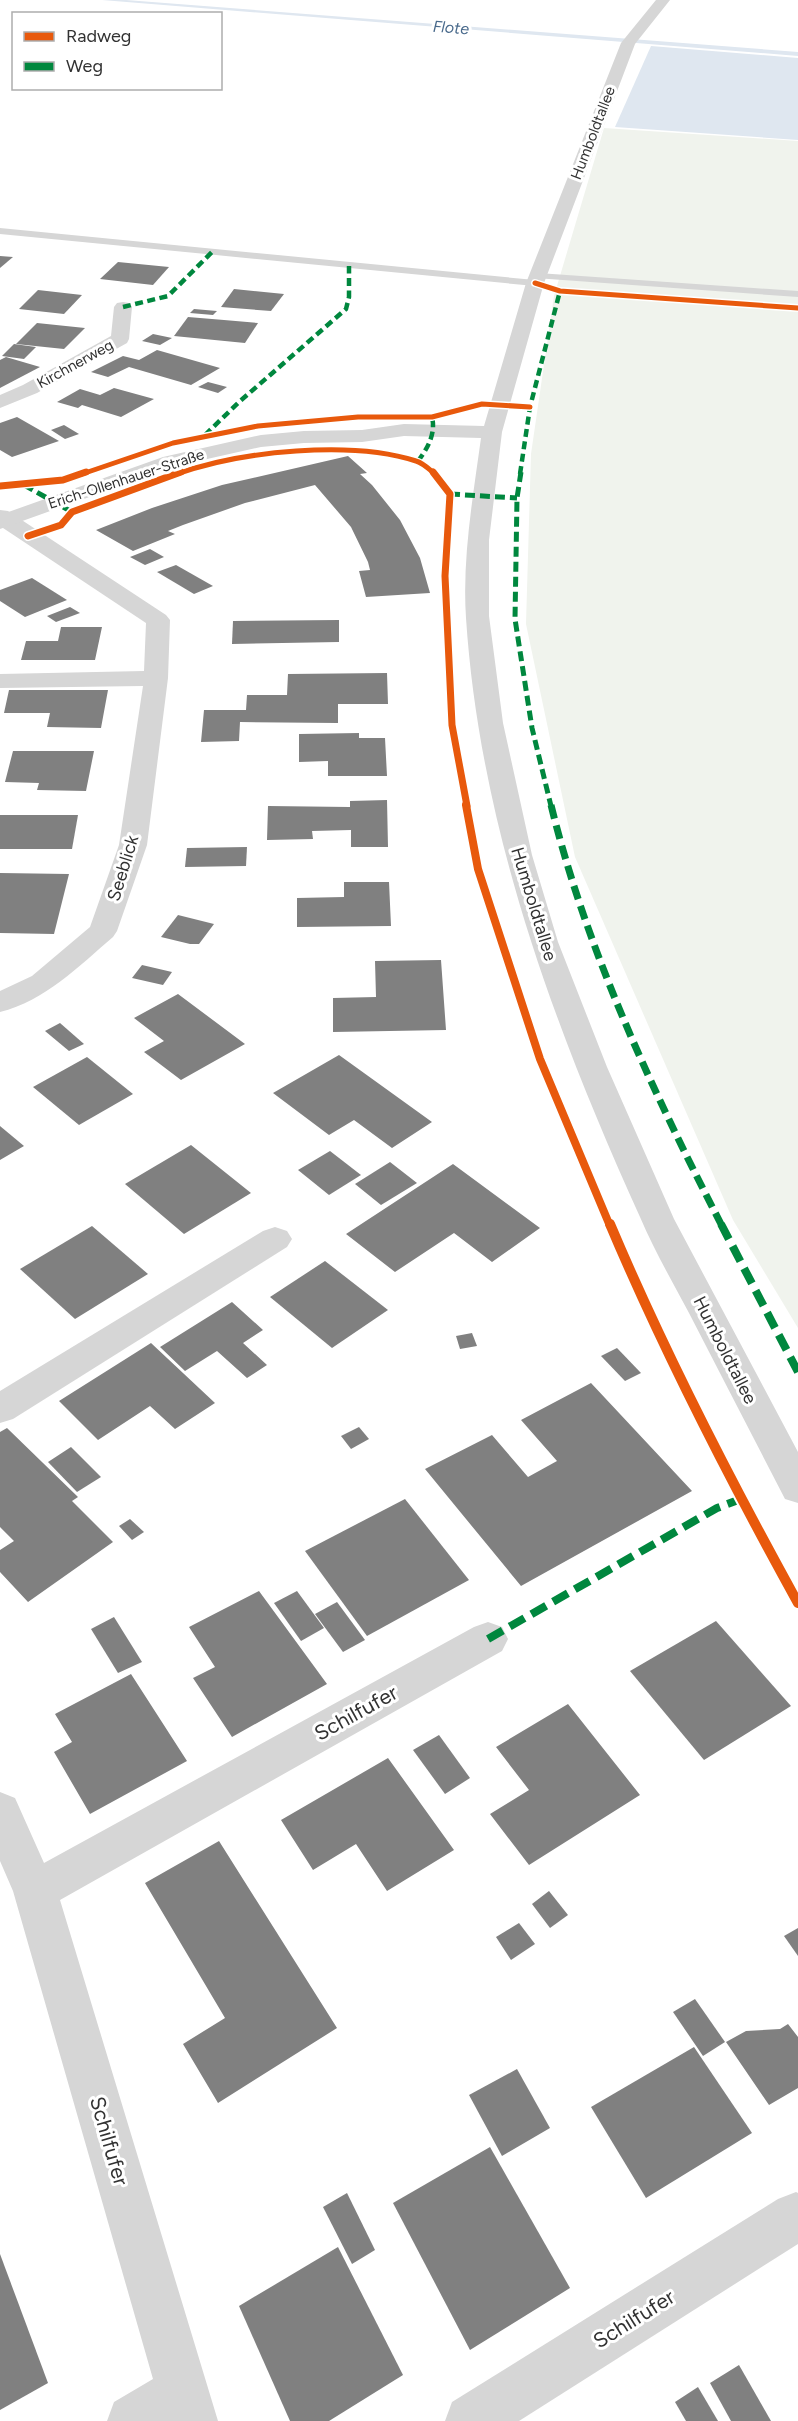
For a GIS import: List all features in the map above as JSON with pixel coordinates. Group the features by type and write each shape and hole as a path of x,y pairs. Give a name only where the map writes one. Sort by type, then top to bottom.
{"street":[{"name":"Humboldtallee","path":"663,0 631,38 536,279 491,440 478,540 477,616 490,723 521,866 544,942 588,1057 657,1219 798,1488"},
{"name":"Kirchnerweg","path":"0,402 30,389 120,339 123,306"},
{"name":"Erich-Ollenhauer-Straße","path":"2,520 170,461 216,449 261,441 304,437 362,436 399,444 491,440"},
{"name":"Seeblick","path":"0,1003 42,982 103,931 133,845 156,678 158,620 2,520"},
{"path":"0,681 156,678"},
{"path":"0,1409 275,1239"},
{"name":"Schilfufer","path":"35,1891 488,1639"},
{"name":"Schilfufer","path":"0,1812 35,1891 187,2406 134,2421"},
{"name":"Schilfufer","path":"471,2421 796,2217"}],"lane":[{"path":"0,231 536,279 798,294"}],"shaded area":[{"path":"651,46 798,58 798,140 615,127"},
{"path":"604,128 798,141 798,1328 733,1220 575,857 526,624 531,454 554,296"}],"building":[{"path":"0,256 13,257 0,268"},
{"path":"118,262 169,267 153,285 100,279"},
{"path":"234,289 284,294 271,311 221,307"},
{"path":"38,290 82,295 64,314 19,309"},
{"path":"194,309 217,311 213,315 190,313"},
{"path":"188,317 258,323 245,343 174,336"},
{"path":"37,323 85,328 64,349 16,344"},
{"path":"153,334 172,338 160,345 142,341"},
{"path":"14,344 36,347 24,359 2,356"},
{"path":"157,350 220,368 191,385 129,367 108,377 91,372 123,356 139,360"},
{"path":"6,357 40,367 0,388 0,360"},
{"path":"208,382 227,387 218,393 198,387"},
{"path":"114,388 154,399 121,417 82,405 78,408 57,402 80,389 100,395"},
{"path":"17,417 59,441 12,457 0,450 0,423"},
{"path":"64,425 79,434 65,439 51,430"},
{"path":"348,456 367,473 360,474 372,485 400,520 420,558 430,593 366,597 359,571 370,570 368,562 351,527 315,485 245,503 183,525 168,531 175,534 133,551 96,530 152,508 222,485"},
{"path":"150,549 164,557 145,565 130,557"},
{"path":"176,565 213,586 194,594 157,572"},
{"path":"32,578 67,600 25,617 0,601 0,590"},
{"path":"70,607 80,613 56,622 47,616"},
{"path":"339,620 339,642 232,644 233,621"},
{"path":"61,627 102,627 95,660 21,660 26,641 58,641"},
{"path":"387,673 388,704 338,704 338,723 240,722 239,741 201,742 204,710 246,710 247,695 287,695 288,674"},
{"path":"9,690 108,690 101,728 47,727 50,713 4,713"},
{"path":"359,733 359,738 385,738 387,776 328,776 328,761 299,762 299,734"},
{"path":"13,751 94,751 86,791 37,790 39,783 5,782"},
{"path":"387,800 388,847 351,847 351,830 312,831 313,839 267,840 268,806 350,807 350,801"},
{"path":"0,815 78,815 72,849 0,849"},
{"path":"247,847 246,866 185,867 187,848"},
{"path":"0,873 69,874 54,934 0,933"},
{"path":"344,882 389,882 391,926 297,927 297,898 344,897"},
{"path":"178,915 214,924 199,944 161,937"},
{"path":"441,960 446,1030 333,1032 333,998 376,997 375,961"},
{"path":"142,965 172,972 163,985 132,978"},
{"path":"178,994 245,1044 181,1080 144,1052 164,1041 134,1018"},
{"path":"60,1023 84,1044 69,1051 45,1031"},
{"path":"339,1055 432,1122 392,1148 354,1120 329,1135 273,1093"},
{"path":"87,1057 133,1094 79,1125 33,1087"},
{"path":"0,1126 24,1146 0,1160"},
{"path":"191,1145 251,1193 184,1234 125,1184"},
{"path":"330,1151 361,1175 329,1195 298,1170"},
{"path":"390,1162 417,1183 381,1205 355,1184"},
{"path":"453,1164 540,1228 492,1262 454,1233 395,1272 346,1234"},
{"path":"92,1226 148,1274 75,1319 20,1269"},
{"path":"325,1261 388,1310 332,1348 270,1297"},
{"path":"232,1302 263,1330 243,1343 267,1365 247,1378 217,1351 185,1371 160,1347"},
{"path":"472,1333 477,1346 460,1349 456,1336"},
{"path":"151,1343 215,1403 175,1429 150,1406 98,1440 59,1401"},
{"path":"617,1348 641,1373 625,1381 601,1356"},
{"path":"591,1383 692,1491 521,1586 425,1469 492,1435 528,1477 557,1461 521,1420"},
{"path":"359,1427 369,1439 351,1449 341,1436"},
{"path":"7,1428 78,1497 72,1501 113,1542 28,1602 0,1572 0,1550 14,1541 0,1527 0,1432"},
{"path":"71,1447 101,1477 77,1492 48,1462"},
{"path":"405,1499 469,1580 367,1636 305,1551"},
{"path":"130,1519 144,1532 132,1540 119,1526"},
{"path":"259,1591 327,1684 232,1737 193,1678 215,1667 189,1627"},
{"path":"297,1591 324,1628 301,1641 274,1603"},
{"path":"337,1602 365,1640 343,1652 315,1614"},
{"path":"114,1617 142,1662 118,1673 91,1629"},
{"path":"716,1621 791,1706 704,1760 630,1671"},
{"path":"131,1674 187,1761 90,1814 54,1752 72,1742 55,1714"},
{"path":"568,1704 640,1795 529,1865 490,1814 529,1790 496,1747"},
{"path":"439,1735 470,1778 445,1794 413,1750"},
{"path":"388,1758 454,1850 387,1891 356,1844 313,1870 281,1820"},
{"path":"219,1841 337,2028 218,2103 183,2044 225,2018 145,1883"},
{"path":"549,1891 568,1915 550,1928 532,1904"},
{"path":"519,1923 535,1944 511,1960 496,1937"},
{"path":"798,1928 798,1956 784,1936"},
{"path":"695,1999 725,2042 703,2056 673,2012"},
{"path":"788,2024 798,2037 798,2088 769,2105 726,2042 746,2031 780,2029"},
{"path":"694,2047 752,2133 646,2198 591,2107"},
{"path":"517,2069 550,2128 502,2156 469,2095"},
{"path":"490,2147 570,2288 470,2350 393,2203"},
{"path":"347,2193 375,2250 352,2264 323,2207"},
{"path":"338,2247 403,2375 329,2421 290,2421 239,2306"},
{"path":"0,2254 48,2383 0,2410"},
{"path":"739,2365 771,2421 731,2421 710,2383"},
{"path":"698,2387 718,2421 686,2421 675,2402"}],"waterway":[{"name":"Flote","path":"105,0 798,54"}],"marked path":[{"path":"123,307 168,296 212,252"},
{"path":"205,435 239,402 346,309 349,297 349,266"},
{"path":"560,291 530,407 517,498 515,619 532,728 564,858 621,1016 713,1208 798,1372"},
{"path":"418,461 430,440 433,428 432,417"},
{"path":"24,485 72,512"},
{"path":"450,494 517,498"},
{"path":"488,1639 717,1508 741,1499"}],"cycle path":[{"path":"535,283 560,291 798,308"},
{"path":"0,486 63,480 173,443 258,426 358,417 432,417 482,404 530,407"},
{"path":"28,536 61,525 72,512 182,472 256,455 320,449 370,452 418,461 438,476 450,494 445,576 452,725 478,869 540,1059 627,1265 741,1499 798,1603"}]}
